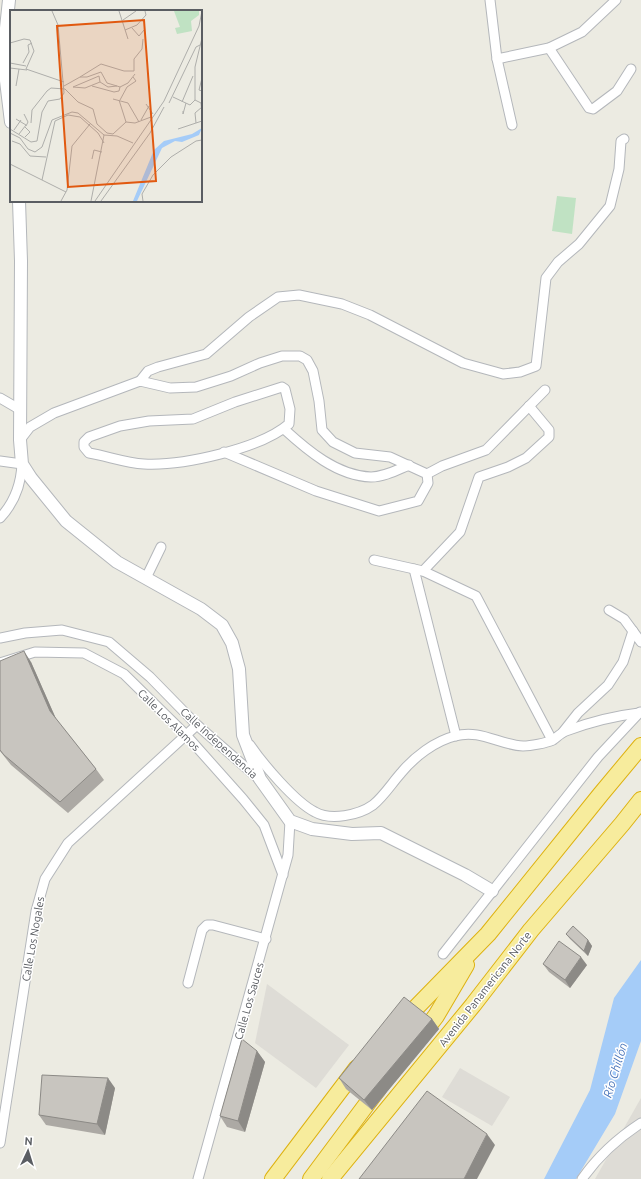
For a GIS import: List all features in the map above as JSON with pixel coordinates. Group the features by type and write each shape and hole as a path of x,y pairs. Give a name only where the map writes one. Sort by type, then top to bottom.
{"highway":[{"name":"Avenida Panamericana Norte","path":"392,1032 475,948 514,904 641,746"},
{"name":"Avenida Panamericana Norte","path":"330,1179 474,1005 531,930 641,800"},
{"name":"Avenida Panamericana Norte","path":"408,1051 436,1016 475,948"},
{"path":"273,1179 350,1075 366,1059"},
{"path":"311,1179 390,1075"}],"street":[{"path":"9,0 3,56 10,114"},
{"path":"490,0 497,59 512,125"},
{"path":"497,59 549,48 582,32 616,0"},
{"path":"549,48 589,108 593,109 617,91 630,69"},
{"path":"20,440 30,427 54,413 140,381 148,371 158,367 206,354 248,317 278,296 299,295 342,304 370,315 463,363 503,374 520,372 536,366 546,278 558,262 579,244 610,206 619,169 622,141 624,139"},
{"path":"0,518 13,501 20,487 22,464 19,409 21,261 19,202"},
{"path":"140,381 170,388 196,387 231,376 260,362 282,356 300,356 307,360 313,371 319,401 322,430 333,442 355,453 390,457 427,474"},
{"path":"282,387 285,389 291,418 290,424 284,429 253,443 224,452 170,464 144,464 89,453 84,447 84,442 89,437 120,426 149,421 193,419 235,402 282,387"},
{"path":"427,474 442,466 486,450 545,390"},
{"path":"0,398 19,409"},
{"path":"418,570 460,532 479,477 508,467 526,458 549,438 549,430 529,406"},
{"path":"284,429 305,448 342,471 371,477 385,475 409,465"},
{"path":"224,452 316,491 379,511 418,501 428,483 427,474"},
{"path":"0,461 22,464 31,478 66,521 116,562 201,608 222,625 232,643 239,669 244,735 260,779"},
{"path":"146,578 161,548"},
{"path":"374,560 418,570 476,596 552,740"},
{"path":"418,570 456,736"},
{"path":"609,610 624,618 641,642"},
{"name":"Calle Independencia","path":"0,638 25,633 62,630 109,642 150,677 197,725 260,779 290,821"},
{"path":"563,732 578,712 608,685 623,662 633,631"},
{"name":"Calle Los Alamos","path":"0,663 35,652 84,653 124,674 186,735 264,825 283,875"},
{"path":"244,735 258,756 283,784 309,808 316,813 326,816 352,815 372,805 417,757 441,741 456,736 477,734 502,742 524,746 552,740 563,732 594,721 618,715 640,712"},
{"path":"443,954 598,757 640,712"},
{"name":"Calle Los Nogales","path":"0,1143 36,911 45,879 68,843 197,725"},
{"path":"290,821 312,829 352,834 381,833 465,875 492,891"},
{"name":"Calle Los Sauces","path":"198,1179 283,875 288,855 290,821"},
{"path":"188,983 202,930 207,926 213,925 266,939"},
{"path":"582,1179 596,1160 623,1135 641,1123"}],"shaded area":[{"path":"267,984 349,1045 316,1088 255,1043"},
{"path":"460,1068 510,1097 492,1126 442,1097"},
{"path":"641,1098 641,1179 595,1179"}],"green space":[{"path":"557,196 576,198 572,234 552,231"}],"water":[{"name":"Río Chillón","path":"641,960 641,1041 615,1114 576,1179 544,1179 590,1090 614,998"}],"building":[{"path":"24,651 50,711 96,769 60,802 0,750 0,661"},
{"path":"573,926 588,940 584,951 566,934"},
{"path":"559,941 581,957 565,980 543,964"},
{"path":"404,997 432,1019 364,1100 339,1078"},
{"path":"242,1039 257,1051 238,1121 220,1116"},
{"path":"42,1075 108,1078 97,1124 39,1115"},
{"path":"427,1091 487,1134 464,1179 359,1179"}]}
